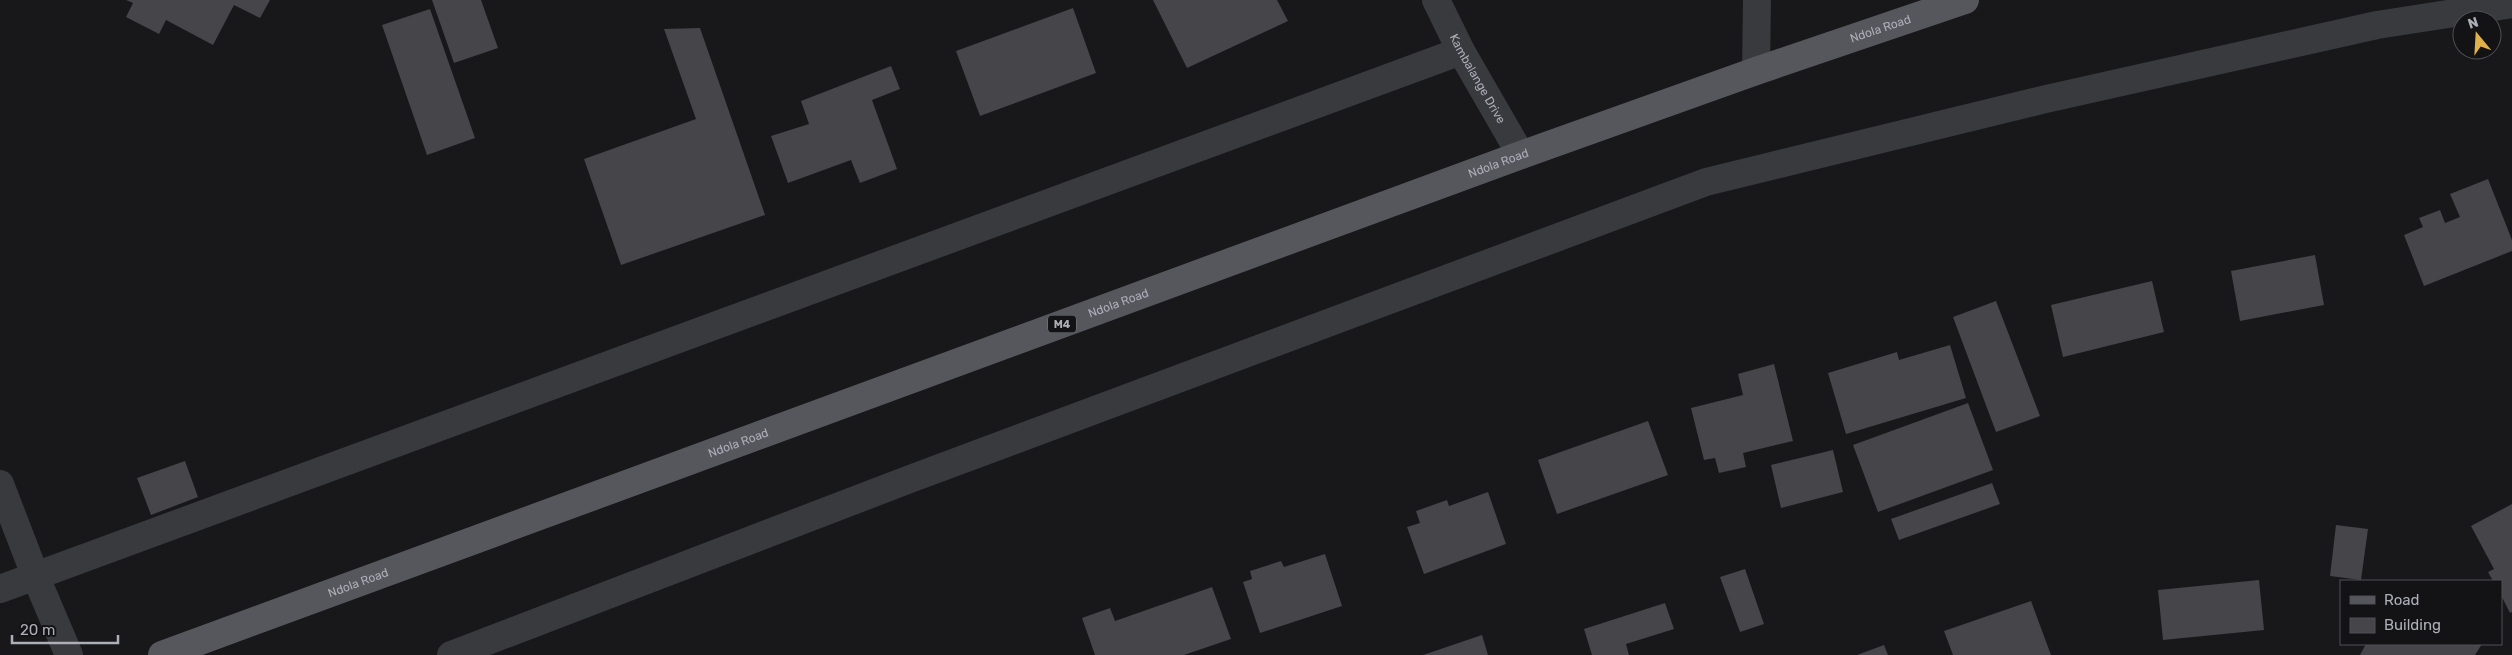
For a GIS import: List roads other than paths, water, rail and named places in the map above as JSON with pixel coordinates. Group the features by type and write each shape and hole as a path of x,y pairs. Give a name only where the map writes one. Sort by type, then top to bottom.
{"main road":[{"name":"Ndola Road","path":"162,655 1521,155 1756,71 1965,0"}],"street":[{"name":"Kambalange Drive","path":"1436,0 1461,51 1521,155"},
{"path":"1756,71 1757,0"},
{"path":"451,655 919,476 1706,182 2046,99 2358,30 2512,4"},
{"path":"0,590 35,575 1461,51"},
{"path":"0,484 35,575 69,655"}]}
